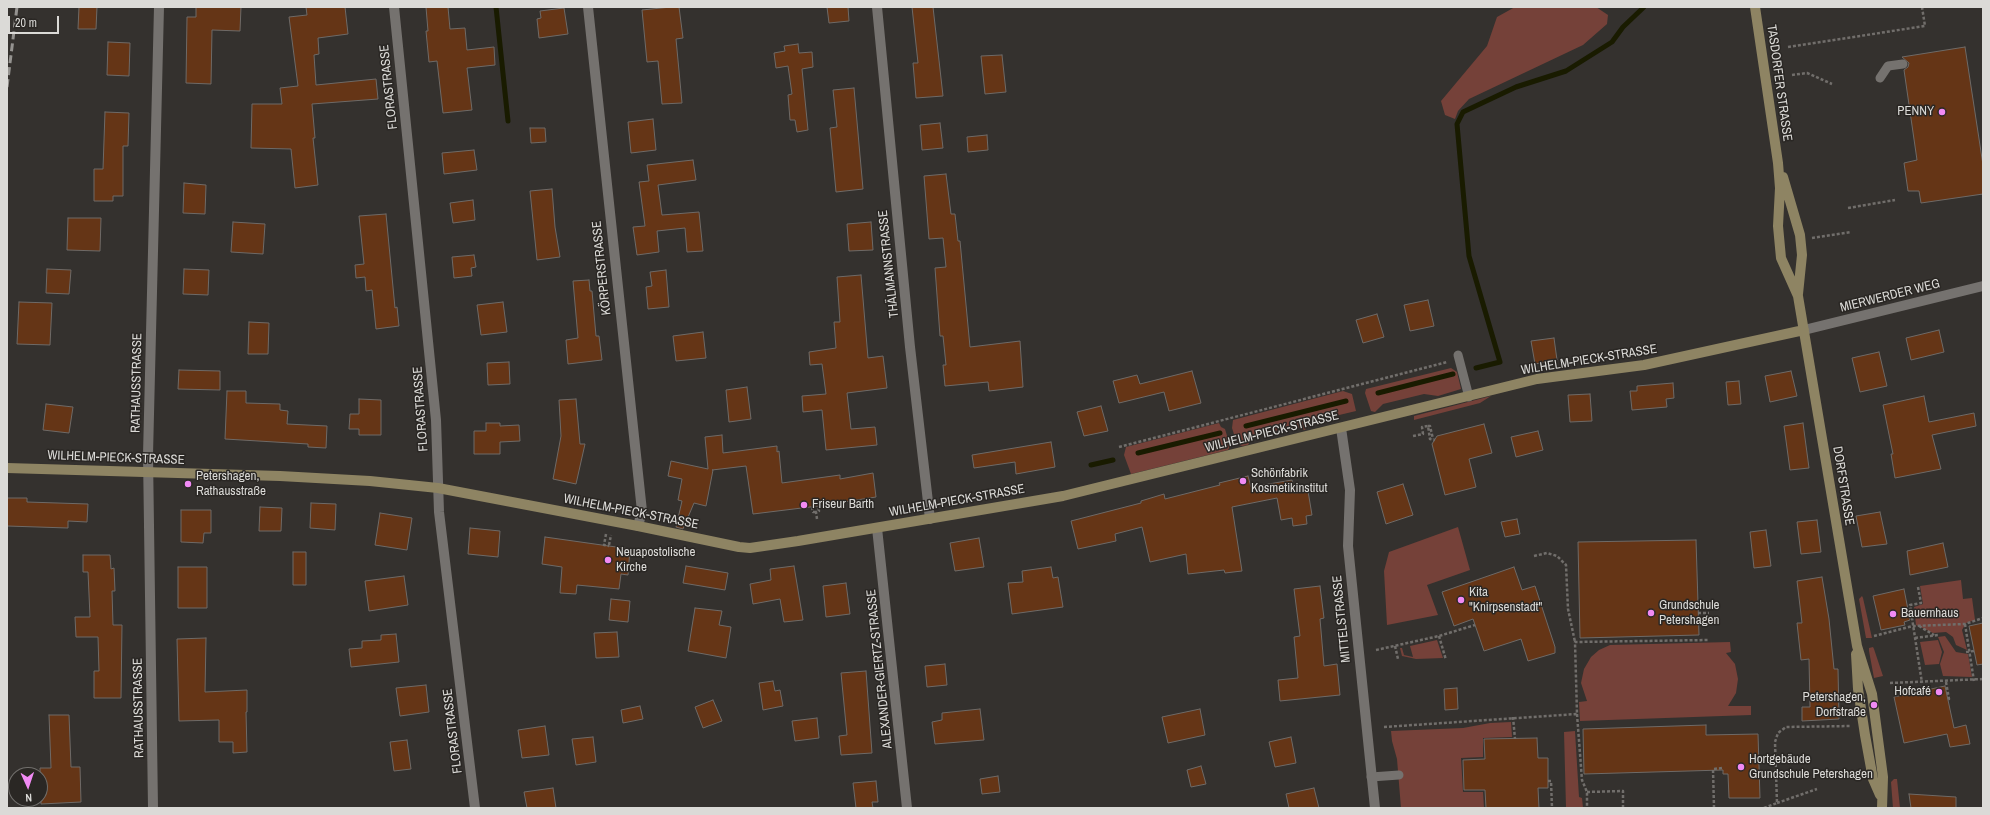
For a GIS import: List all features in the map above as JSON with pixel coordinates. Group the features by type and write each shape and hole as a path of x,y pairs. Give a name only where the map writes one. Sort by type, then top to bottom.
{"street":[{"name":"RATHAUSSTRASSE","path":"153,808 148,472 159,7"},
{"name":"FLORASTRASSE","path":"394,7 435,413 438,488 476,808"},
{"name":"KÖRPERSTRASSE","path":"588,7 642,511 638,526"},
{"name":"THÄLMANNSTRASSE","path":"877,7 930,519"},
{"name":"TASDORFER STRASSE","path":"1755,7 1778,164 1781,258 1798,296 1804,330"},
{"name":"TASDORFER STRASSE","path":"1778,164 1800,235 1802,255 1798,296"},
{"name":"MIERWERDER WEG","path":"1804,330 1983,286"},
{"name":"WILHELM-PIECK-STRASSE","path":"7,468 280,476 370,481 438,488 750,548 878,528 1063,496 1537,379 1644,365 1804,330"},
{"name":"DORFSTRASSE","path":"1804,330 1856,646 1858,689 1865,735 1873,779 1882,803"},
{"name":"MITTELSTRASSE","path":"1341,428 1350,490 1348,546 1375,808"},
{"name":"ALEXANDER-GIERTZ-STRASSE","path":"878,528 907,808"}],"lane":[{"path":"1880,78 1888,66 1903,64"},
{"path":"1459,357 1468,397"},
{"path":"1371,777 1399,775"}],"path":[{"path":"1788,47 1925,26 1922,7"},
{"path":"1792,75 1807,73 1832,84"},
{"path":"1848,208 1895,200"},
{"path":"1816,237 1851,232"},
{"path":"1119,447 1459,357"},
{"path":"1413,436 1423,434 1422,427 1428,426 1430,439 1434,439"},
{"path":"817,519 816,512 819,511 818,506"},
{"path":"812,507 813,512 816,512"},
{"path":"606,533 604,545 609,545 611,534"},
{"path":"1534,556 1547,553 1557,556 1566,565 1568,609 1576,642 1577,714 1582,780 1587,792 1587,808"},
{"path":"1918,588 1921,603 1910,605 1909,608 1922,683"},
{"path":"1698,613 1709,613"},
{"path":"1874,636 1913,626 1965,624 1983,618"},
{"path":"1965,624 1968,652 1974,681"},
{"path":"1376,650 1439,636 1475,625"},
{"path":"1915,638 1936,635 1919,626"},
{"path":"1439,636 1446,660"},
{"path":"1576,642 1709,640"},
{"path":"1395,646 1398,659"},
{"path":"1968,652 1974,651"},
{"path":"1890,683 1974,681 1983,679"},
{"path":"1946,682 1949,699 1947,699"},
{"path":"1384,727 1577,714"},
{"path":"1513,718 1514,739"},
{"path":"1777,803 1775,742 1778,733 1786,727 1851,726"},
{"path":"1759,761 1776,761"},
{"path":"1714,808 1713,769 1723,768"},
{"path":"1548,782 1551,781 1552,808"},
{"path":"1764,808 1817,788"},
{"path":"1587,792 1623,791 1624,808"}],"shaded area":[{"path":"1515,7 1596,7 1608,15 1607,24 1583,45 1469,99 1458,111 1455,119 1445,115 1441,101 1487,46 1497,17"},
{"path":"1451,368 1457,372 1461,389 1438,396 1424,394 1383,404 1375,412 1371,411 1365,393 1366,389"},
{"path":"1343,391 1352,394 1356,411 1310,422 1305,430 1294,426 1252,437 1248,445 1242,446 1237,444 1232,428 1233,420"},
{"path":"1491,396 1480,403 1414,420 1414,416"},
{"path":"1219,423 1221,427 1225,429 1230,446 1228,450 1131,474 1124,455 1126,447"},
{"path":"1458,527 1470,570 1427,585 1438,615 1387,625 1384,571 1389,552"},
{"path":"1961,580 1963,599 1972,598 1975,620 1966,623 1962,630 1967,650 1956,645 1953,637 1946,632 1933,633 1916,625 1914,607 1923,604 1920,586"},
{"path":"1862,596 1872,638 1866,638 1859,599"},
{"path":"1945,636 1956,652 1968,654 1972,677 1943,676 1940,664 1944,652 1938,637"},
{"path":"1437,640 1443,658 1416,659 1402,656 1400,648 1402,648 1404,655 1413,657 1410,646"},
{"path":"1938,640 1942,652 1939,664 1925,665 1920,642"},
{"path":"1730,642 1731,652 1726,653 1735,664 1738,679 1736,693 1728,706 1751,706 1751,715 1580,721 1579,702 1587,701 1581,683 1584,669 1591,657 1599,650 1610,645"},
{"path":"1873,647 1883,676 1874,678 1869,651 1869,648"},
{"path":"1511,722 1512,737 1483,738 1483,757 1461,758 1463,792 1483,792 1484,808 1401,808 1397,759 1391,731 1463,728 1490,723"},
{"path":"1575,731 1579,797 1582,798 1583,808 1566,808 1564,732"},
{"path":"1894,779 1897,779 1900,808 1893,808 1891,782"}],"building":[{"path":"79,7 97,7 96,29 78,29"},
{"path":"196,7 241,7 240,31 212,30 211,84 186,83 187,17 196,17"},
{"path":"306,7 345,7 348,34 318,38 319,54 314,55 316,85 376,79 378,99 312,104 315,138 313,138 318,185 295,188 291,149 251,148 252,104 282,104 280,88 298,86 289,17 307,15"},
{"path":"426,7 448,7 450,29 465,28 467,50 494,47 495,65 467,68 472,110 443,113 437,61 429,62 426,31 428,31"},
{"path":"679,7 683,38 676,39 682,103 662,104 658,61 647,62 642,10"},
{"path":"827,7 848,7 849,21 829,23"},
{"path":"912,7 933,7 943,96 916,98 913,63 918,63"},
{"path":"564,8 568,34 539,38 537,19 541,18 540,11"},
{"path":"108,42 130,43 129,76 107,75"},
{"path":"798,44 799,53 812,52 813,67 802,69 808,130 797,132 795,120 790,120 788,95 792,94 788,66 776,68 774,53 785,51 784,46"},
{"name":"PENNY","path":"1965,47 1983,165 1983,194 1921,203 1919,191 1908,191 1904,163 1917,160 1904,70 1908,67 1909,63 1902,57"},
{"path":"1002,55 1006,92 985,94 981,56"},
{"path":"854,88 863,189 836,192 830,128 837,127 833,90"},
{"path":"105,112 129,113 128,146 123,146 123,196 113,196 113,201 94,201 94,169 103,169"},
{"path":"653,119 656,150 631,153 628,122"},
{"path":"940,123 943,148 922,150 920,125"},
{"path":"530,128 545,128 546,142 531,143"},
{"path":"987,135 988,150 968,152 967,137"},
{"path":"474,150 477,170 444,174 442,153"},
{"path":"693,160 696,180 658,185 662,215 699,212 703,251 687,252 685,228 657,231 659,252 637,255 633,227 645,226 639,182 649,181 647,165"},
{"path":"946,174 951,214 955,214 958,241 960,241 970,347 1020,341 1023,387 989,391 988,382 945,386 943,365 946,365 943,336 940,336 935,268 946,267 943,238 929,239 924,176"},
{"path":"184,183 206,185 205,214 183,213"},
{"path":"552,189 555,227 560,257 537,260 530,191"},
{"path":"473,200 475,220 453,223 450,203"},
{"path":"386,214 395,308 397,307 399,326 376,329 372,290 366,291 365,277 356,278 355,265 364,264 359,216"},
{"path":"68,218 101,218 100,251 67,250"},
{"path":"233,222 265,224 263,254 231,252"},
{"path":"871,222 873,250 849,251 847,224"},
{"path":"474,255 476,267 471,268 472,276 454,278 452,257"},
{"path":"47,269 71,270 69,294 46,293"},
{"path":"184,269 209,270 208,295 183,294"},
{"path":"666,270 669,307 648,309 646,287 652,286 650,272"},
{"path":"861,275 868,358 883,356 887,388 847,393 851,429 875,427 877,445 826,450 822,410 803,412 802,396 826,394 822,364 810,365 809,352 836,348 834,322 840,322 837,277"},
{"path":"589,280 590,291 592,291 596,336 599,336 602,360 568,364 566,340 578,338 573,281"},
{"path":"1428,300 1434,326 1410,331 1404,305"},
{"path":"19,302 52,303 50,345 17,344"},
{"path":"503,302 507,332 481,335 477,305"},
{"path":"1377,314 1384,337 1363,343 1356,320"},
{"path":"249,322 269,323 268,354 248,354"},
{"path":"1939,330 1944,352 1911,360 1906,338"},
{"path":"703,332 706,358 676,361 673,336"},
{"path":"1554,338 1557,360 1535,364 1531,341"},
{"path":"1879,352 1887,386 1860,392 1852,358"},
{"path":"509,362 510,384 488,385 487,363"},
{"path":"179,370 220,371 220,390 178,389"},
{"path":"1192,371 1201,403 1169,411 1164,392 1119,403 1113,381 1137,375 1140,384"},
{"path":"1791,371 1797,396 1770,402 1765,376"},
{"path":"1739,381 1741,404 1728,405 1726,382"},
{"path":"1673,383 1674,398 1666,399 1667,407 1632,410 1630,391 1637,391 1637,386"},
{"path":"747,387 751,419 729,422 726,390"},
{"path":"227,391 246,391 246,403 280,404 280,410 288,411 287,424 327,426 326,448 308,447 308,444 225,439"},
{"path":"1590,394 1592,421 1570,422 1568,395"},
{"path":"1924,396 1929,422 1974,413 1976,426 1932,435 1941,469 1895,478 1891,454 1893,454 1883,405"},
{"path":"359,399 381,400 381,435 359,435 359,429 349,429 350,414 359,414"},
{"path":"576,399 580,444 585,444 576,484 553,479 561,436 559,400"},
{"path":"46,404 73,407 69,433 43,430"},
{"path":"1101,406 1108,431 1084,436 1077,412"},
{"path":"486,423 500,423 500,426 519,425 520,441 500,442 500,454 474,454 474,431 486,431"},
{"path":"1803,423 1809,468 1790,470 1784,426"},
{"path":"1484,424 1492,453 1469,459 1476,487 1445,495 1432,444 1437,436"},
{"path":"1538,431 1543,450 1516,457 1511,437"},
{"path":"722,435 723,453 777,446 777,452 779,451 782,483 840,475 840,479 873,473 876,497 753,514 746,466 712,470 706,506 694,503 683,529 676,527 682,501 678,500 682,479 668,476 671,461 708,469 705,437"},
{"path":"1051,442 1055,467 1016,474 1015,462 974,468 972,455"},
{"path":"1248,476 1251,487 1292,480 1295,493 1308,491 1312,515 1306,516 1307,524 1293,526 1292,518 1281,520 1277,498 1232,507 1242,571 1225,573 1224,570 1188,574 1186,554 1150,562 1142,527 1115,534 1116,541 1078,549 1071,521 1141,503 1141,501 1164,494 1165,499"},
{"path":"1403,484 1413,515 1386,524 1377,492"},
{"path":"7,498 27,498 27,502 88,504 87,522 68,521 68,528 7,526"},
{"path":"311,503 336,504 335,530 310,528"},
{"path":"260,507 282,508 281,531 259,531"},
{"path":"181,510 211,510 211,533 204,533 203,543 181,542"},
{"path":"1880,512 1887,544 1862,547 1856,516"},
{"path":"380,513 412,518 407,550 375,545"},
{"path":"1517,519 1520,534 1505,537 1501,522"},
{"path":"1817,520 1821,552 1801,554 1797,522"},
{"path":"470,528 500,531 498,557 468,554"},
{"path":"1766,530 1771,566 1754,568 1750,532"},
{"path":"545,537 630,549 628,575 621,574 619,589 577,585 576,594 560,593 562,567 542,564"},
{"path":"979,538 984,567 955,571 950,543"},
{"path":"1696,540 1699,635 1580,638 1578,542"},
{"path":"1943,543 1948,567 1910,575 1907,551"},
{"path":"293,552 306,552 306,585 293,585"},
{"path":"83,555 110,555 111,569 114,568 115,591 112,591 113,625 122,625 121,698 94,698 94,671 99,671 98,637 76,637 75,617 90,617 88,572 83,572"},
{"path":"686,566 728,573 725,590 683,583"},
{"path":"794,566 803,620 784,622 780,599 753,604 750,584 771,580 770,569"},
{"path":"178,567 207,567 207,608 178,608"},
{"path":"1051,567 1053,578 1058,577 1063,607 1012,614 1008,583 1023,582 1022,571"},
{"path":"1514,567 1522,590 1535,586 1555,647 1555,653 1528,661 1521,639 1484,651 1473,619 1454,626 1442,592"},
{"path":"404,576 408,605 369,611 365,581"},
{"path":"1822,577 1829,619 1834,669 1838,669 1839,719 1802,721 1802,707 1810,707 1809,659 1801,660 1797,623 1802,623 1797,581"},
{"path":"846,583 850,614 826,617 823,586"},
{"path":"1320,586 1324,618 1320,619 1324,666 1337,664 1340,695 1280,701 1278,680 1298,678 1294,637 1300,636 1294,589"},
{"name":"Bauernhaus","path":"1904,589 1910,620 1904,622 1905,625 1881,630 1873,596"},
{"path":"611,599 630,601 628,622 609,620"},
{"path":"695,608 722,611 719,625 731,627 726,658 688,651"},
{"path":"1983,623 1983,664 1977,665 1969,626"},
{"path":"617,632 619,657 596,658 594,633"},
{"path":"396,634 399,662 351,667 349,649 362,648 362,641 381,640 381,635"},
{"path":"206,638 205,692 247,690 247,752 233,753 233,742 219,742 219,720 179,721 177,639"},
{"path":"945,664 947,685 927,687 925,666"},
{"path":"866,671 872,753 841,755 839,736 847,735 841,673"},
{"path":"773,681 775,691 780,690 783,706 763,710 759,683"},
{"path":"426,685 429,712 400,716 396,688"},
{"path":"1945,686 1954,728 1966,725 1970,744 1950,747 1947,734 1904,743 1894,697"},
{"path":"1457,688 1458,709 1445,710 1444,689"},
{"path":"713,700 722,721 703,728 695,707"},
{"path":"640,706 643,719 623,723 621,710"},
{"path":"980,709 984,740 935,744 932,722 942,720 942,713"},
{"path":"1200,709 1205,735 1168,743 1162,717"},
{"path":"49,715 69,715 71,767 80,767 81,802 48,804 48,768 51,768"},
{"path":"817,718 819,738 795,741 792,721"},
{"path":"1706,725 1706,735 1758,734 1760,798 1729,798 1728,774 1723,774 1723,770 1584,774 1583,729"},
{"path":"545,726 549,755 522,758 518,730"},
{"path":"593,737 596,762 576,765 572,739"},
{"path":"1291,737 1296,763 1275,767 1269,742"},
{"path":"1537,738 1538,758 1548,758 1548,788 1538,788 1539,808 1486,808 1485,790 1464,790 1463,760 1485,759 1484,739"},
{"path":"407,740 411,769 394,771 390,742"},
{"path":"1201,766 1206,784 1191,787 1187,770"},
{"path":"998,776 1000,792 982,794 980,779"},
{"path":"876,781 878,802 872,802 873,808 856,808 853,783"},
{"path":"553,788 556,808 527,808 524,792"},
{"path":"1314,788 1319,808 1289,808 1286,794"},
{"path":"1909,794 1956,797 1956,808 1911,808"}],"waterway":[{"path":"496,7 508,121"},
{"path":"1476,368 1500,362 1469,256 1457,124 1463,112 1516,87 1566,71 1612,42 1623,27 1644,7"},
{"path":"1378,393 1453,374"},
{"path":"1246,426 1346,401"},
{"path":"1138,453 1220,433"},
{"path":"1091,465 1113,460"}],"railway":[{"path":"7,87 17,7"}],"place":[{"name":"PENNY","path":"1942,112"},
{"name":"Schönfabrik Kosmetikinstitut","path":"1243,481"},
{"name":"Petershagen, Rathausstraße","path":"188,484"},
{"name":"Friseur Barth","path":"804,505"},
{"name":"Neuapostolische Kirche","path":"608,560"},
{"name":"Kita \"Knirpsenstadt\"","path":"1461,600"},
{"name":"Grundschule Petershagen","path":"1651,613"},
{"name":"Bauernhaus","path":"1893,614"},
{"name":"Hofcafé","path":"1939,692"},
{"name":"Petershagen, Dorfstraße","path":"1874,705"},
{"name":"Hortgebäude Grundschule Petershagen","path":"1741,767"}]}
